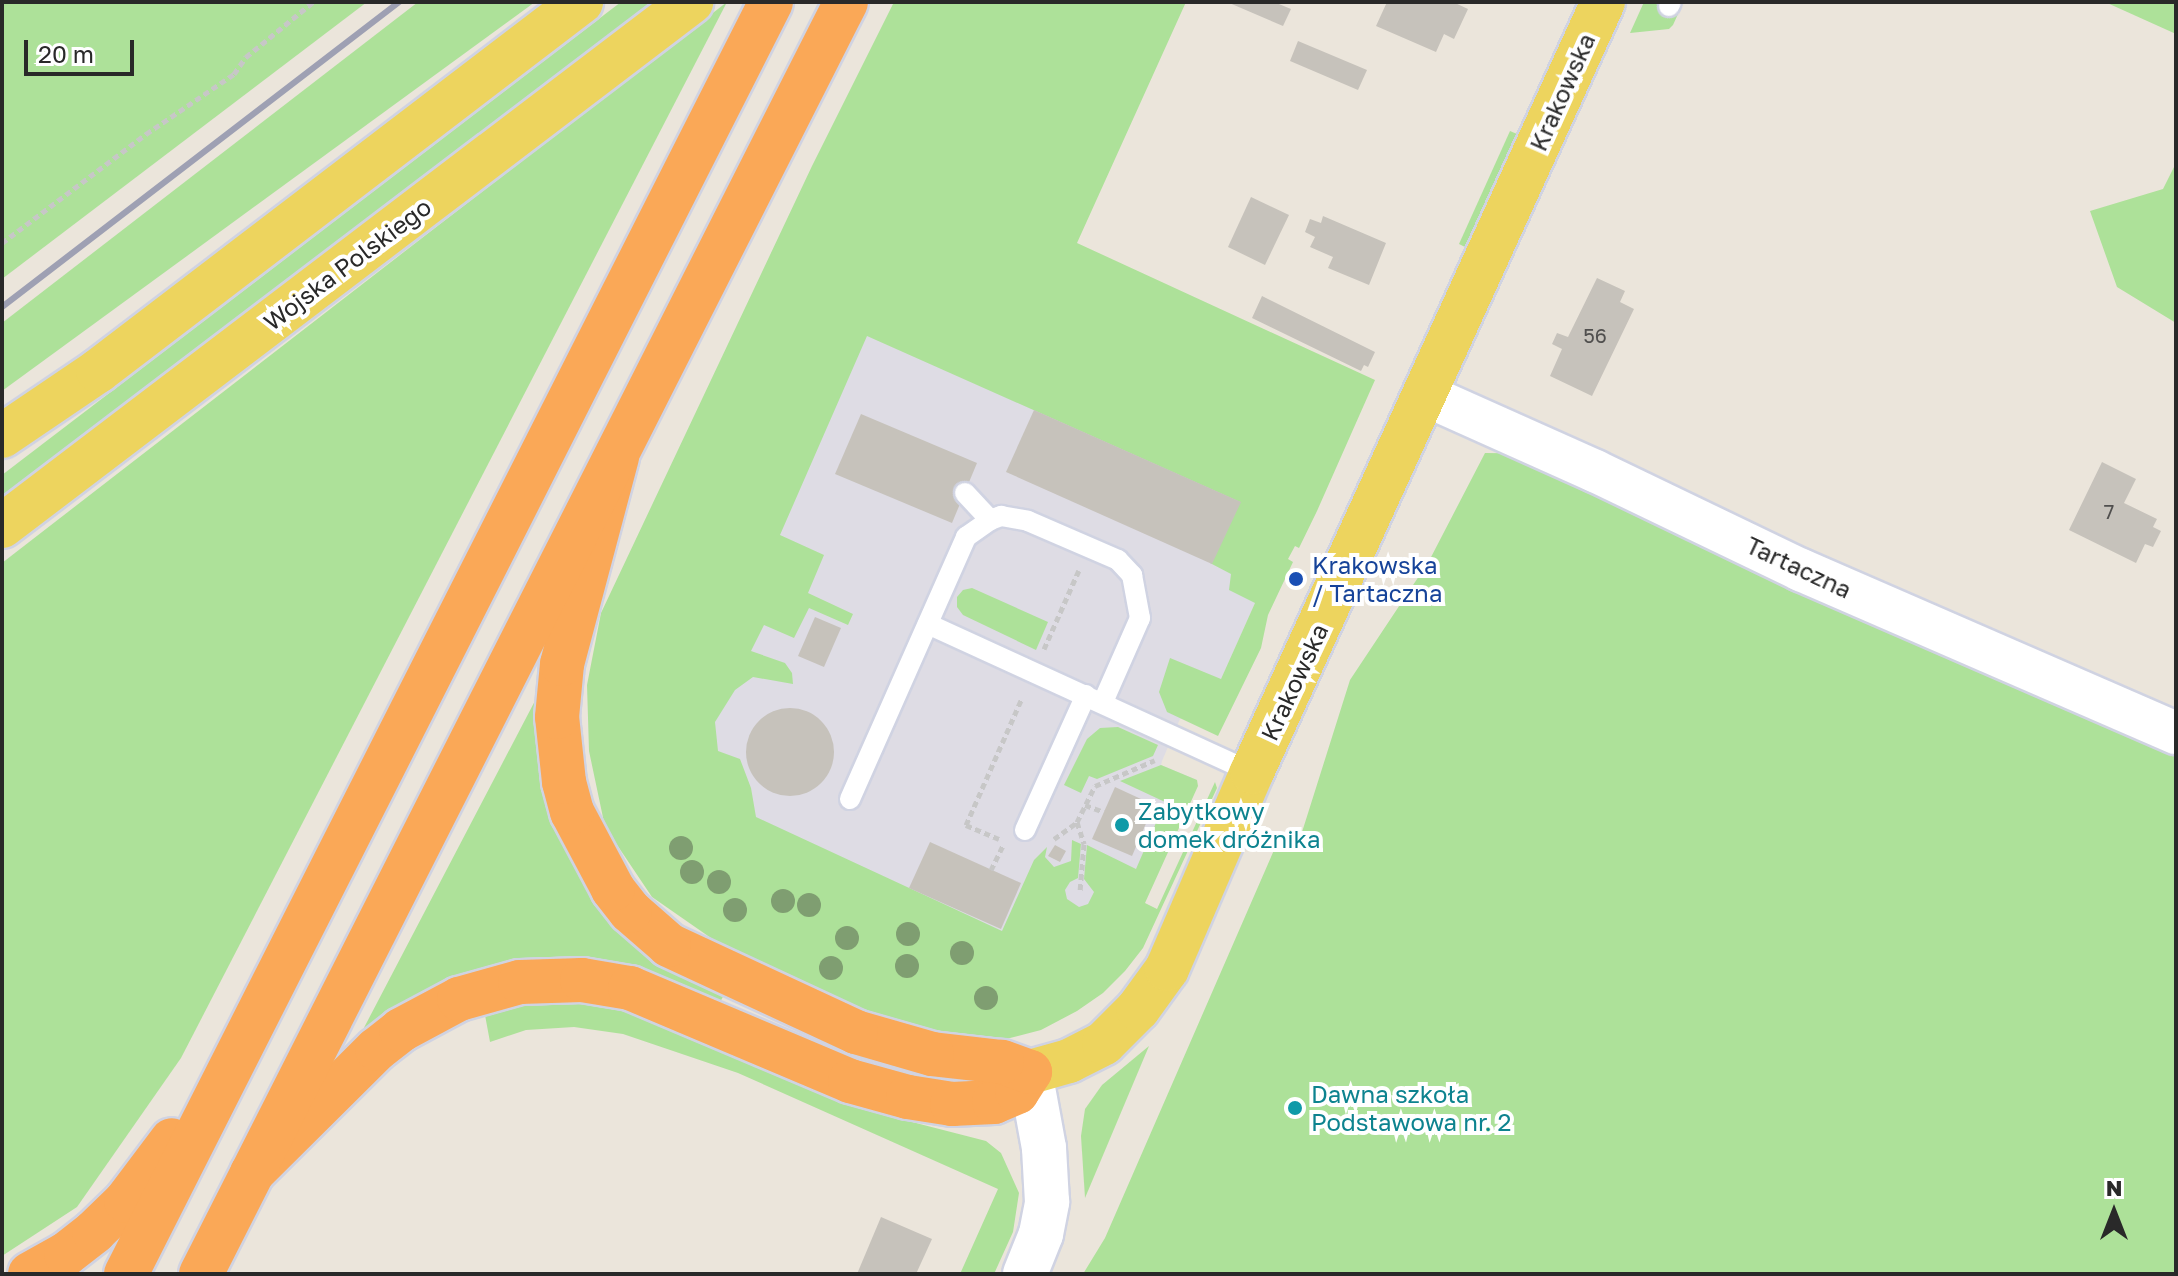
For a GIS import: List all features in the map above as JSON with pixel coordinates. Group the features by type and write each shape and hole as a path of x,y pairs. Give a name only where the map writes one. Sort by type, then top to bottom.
{"highway":[{"path":"126,1274 771,2"},
{"path":"201,1274 844,6"},
{"path":"252,1173 369,1056 401,1030 459,999 520,982 582,980 630,988 850,1081 923,1100 952,1104 994,1102 1017,1092 1030,1072 1002,1062 932,1054 884,1041 693,959 650,931 606,877 572,812 564,782 557,717 562,664 617,457"},
{"path":"30,1274 66,1254 126,1201 244,1044"}],"main road":[{"path":"2,436 98,371 581,2"},
{"name":"Wojska Polskiego","path":"2,526 691,2"},
{"name":"Krakowska","path":"1030,1072 1069,1061 1104,1043 1138,1009 1167,969 1252,772 1603,2"}],"street":[{"name":"Tartaczna","path":"1425,395 1595,471 1801,570 2176,733"},
{"path":"1025,1274 1041,1234 1047,1202 1044,1148 1030,1072"}],"lane":[{"path":"965,493 990,520"},
{"path":"850,799 966,537 1001,516 1028,521 1118,560 1132,575 1139,594 1140,618 1025,830"},
{"path":"928,624 1252,772"}],"path":[{"path":"2,243 146,134 234,74 246,57 313,2"},
{"path":"1085,805 1104,812"},
{"path":"1077,822 1084,844 1080,892"},
{"path":"991,870 1005,841"}],"shaded area":[{"path":"858,306 1300,503 1210,704 1180,719 1162,761 1161,765 1197,780 1136,910 996,956 640,792"}],"green space":[{"path":"2,2 367,2 2,279"},
{"path":"418,2 535,2 2,391 2,323"},
{"path":"621,2 653,2 2,499 2,475"},
{"path":"727,2 181,1058 77,1207 2,1256 2,563"},
{"path":"894,2 1186,2 1077,243 1375,380 1317,511 1299,548 1295,546 1288,559 1293,562 1268,615 1261,648 1218,736 1167,712 1159,692 1170,658 1221,679 1255,603 1229,590 1231,574 1210,563 1240,502 867,336 780,535 824,555 808,593 853,614 848,625 809,608 794,638 764,625 751,651 785,663 792,673 793,684 753,677 735,690 715,722 718,751 740,759 751,788 756,817 1002,931 1034,860 1047,847 1045,857 1054,867 1071,861 1072,840 1081,844 1078,878 1070,882 1065,890 1067,899 1079,907 1088,904 1094,892 1084,879 1087,845 1136,869 1165,802 1120,781 1161,765 1197,780 1198,786 1145,903 1157,909 1215,782 1217,788 1143,948 1125,971 1103,993 1077,1011 1041,1030 1002,1040 964,1040 885,1026 744,961 652,897 605,827 589,751 587,685 601,613 812,166"},
{"path":"1644,2 1660,2 1660,10 1678,14 1673,25 1669,29 1630,33"},
{"path":"2105,2 2176,2 2176,34"},
{"path":"1510,131 1517,134 1465,247 1459,244"},
{"path":"2176,163 2176,323 2117,287 2090,211 2163,189"},
{"path":"1485,453 1558,454 2176,735 2176,1274 1083,1274 1105,1238 1278,841 1297,848 1350,680 1429,561"},
{"path":"972,588 1048,622 1036,650 963,615 957,607 957,597 963,590"},
{"path":"537,697 552,808 725,993 718,1006 537,961 485,969 431,990 356,1043"},
{"path":"1118,727 1158,745 1153,756 1097,779 1089,776 1081,793 1064,785 1087,739 1100,728"},
{"path":"572,1001 635,1011 877,1113 986,1141 1001,1153 1019,1193 1013,1232 994,1274 960,1274 998,1189 738,1073 623,1034 574,1027 526,1030 490,1042 485,1015 535,1003"},
{"path":"1149,1046 1085,1198 1081,1136 1085,1109 1102,1085"}],"building":[{"path":"1227,2 1274,2 1291,9 1283,26"},
{"path":"1387,2 1453,2 1468,9 1454,39 1444,34 1436,52 1376,26"},
{"path":"1298,41 1367,70 1358,90 1290,61"},
{"path":"1251,197 1289,215 1265,265 1228,247"},
{"path":"1323,216 1386,243 1369,285 1328,268 1333,257 1310,247 1315,237 1305,232 1310,219 1321,223"},
{"path":"1597,278 1625,291 1620,302 1634,309 1592,396 1550,376 1562,349 1552,344 1557,333 1568,337"},
{"path":"1262,296 1375,352 1368,367 1364,365 1361,371 1252,318"},
{"path":"1034,410 1241,502 1212,564 1006,472"},
{"path":"861,414 977,463 952,523 835,474"},
{"path":"2102,462 2136,479 2124,503 2157,519 2153,527 2161,531 2153,547 2145,544 2136,563 2069,530"},
{"path":"815,617 841,628 824,667 798,656"},
{"path":"790,708 815,715 827,727 834,752 827,777 815,789 790,796 765,789 753,777 746,752 753,727 765,715"},
{"name":"Zabytkowy domek dróżnika","path":"1115,787 1154,805 1132,856 1092,839"},
{"path":"930,842 1021,883 1001,929 909,888"},
{"path":"1055,845 1066,851 1060,862 1048,856"},
{"path":"881,1217 932,1239 916,1274 857,1274"}],"railway":[{"path":"2,307 399,2"}],"place":[{"name":"Krakowska / Tartaczna","path":"1296,579"},
{"name":"Zabytkowy domek dróżnika","path":"1122,825"},
{"name":"Dawna szkoła Podstawowa nr. 2","path":"1295,1108"}]}
